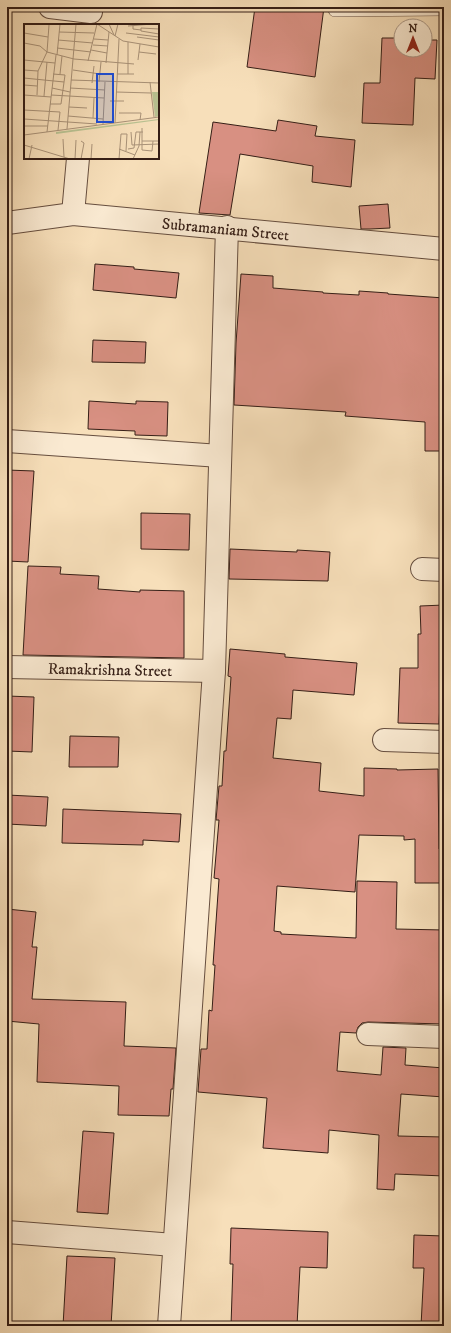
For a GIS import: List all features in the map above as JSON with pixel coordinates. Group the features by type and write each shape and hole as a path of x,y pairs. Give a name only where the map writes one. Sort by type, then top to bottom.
{"street":[{"path":"50,7 90,15"},
{"path":"73,214 78,159"},
{"name":"Subramaniam Street","path":"7,224 73,214 227,227 444,249"},
{"path":"169,1326 214,671 227,227"},
{"path":"7,441 220,456"},
{"path":"422,569 444,570"},
{"name":"Ramakrishna Street","path":"7,666 214,671"},
{"path":"384,740 444,742"},
{"path":"368,1034 444,1036"},
{"path":"7,1232 174,1245"}],"lane":[{"path":"335,10 444,10"}],"building":[{"path":"255,7 324,7 315,77 247,67"},
{"path":"382,38 393,38 393,58 433,58 433,40 437,40 435,79 415,78 413,125 362,123 364,83 380,83"},
{"path":"278,120 317,126 315,136 355,140 351,187 312,182 313,166 240,154 230,215 199,213 213,122 276,131"},
{"path":"388,204 390,228 361,229 359,206"},
{"path":"95,264 179,273 176,298 93,290"},
{"path":"241,274 273,276 273,288 323,293 359,295 359,291 444,298 444,451 425,451 425,422 345,416 346,412 234,405 236,343"},
{"path":"93,340 146,342 145,363 92,362"},
{"path":"89,401 136,404 136,401 168,402 167,436 135,435 135,431 88,429"},
{"path":"7,470 34,471 28,562 7,561"},
{"path":"141,513 190,514 189,550 141,549"},
{"path":"230,549 330,552 328,581 229,579"},
{"path":"28,566 61,567 60,574 99,576 98,589 140,592 140,590 184,591 184,658 23,655"},
{"path":"444,605 444,657 442,657 439,724 398,723 400,668 418,668 418,634 421,634 420,606"},
{"path":"230,649 285,654 285,657 357,663 354,695 293,690 291,719 277,718 273,758 321,763 319,791 364,796 364,768 397,770 438,769 439,849 444,849 444,883 415,883 415,839 404,840 404,836 359,835 355,892 277,886 274,931 281,932 281,934 356,938 357,881 397,882 396,929 444,930 444,1024 368,1022 362,1023 358,1027 356,1033 340,1032 337,1071 381,1075 383,1047 406,1048 405,1065 444,1068 444,1097 401,1094 398,1136 444,1137 444,1176 395,1174 394,1190 377,1189 379,1135 329,1130 328,1153 263,1148 267,1098 198,1092 201,1049 207,1049 209,1010 212,1011 215,965 213,965 219,879 214,878 219,820 216,820 219,786 222,786 224,751 226,751 231,677 228,676"},
{"path":"7,696 34,697 32,752 7,751"},
{"path":"70,736 119,737 118,767 69,767"},
{"path":"7,795 48,797 46,826 7,824"},
{"path":"63,809 181,814 179,842 143,840 143,845 62,843"},
{"path":"7,909 36,912 32,947 37,947 32,999 126,1002 124,1046 176,1048 173,1089 171,1089 169,1116 118,1115 119,1086 37,1082 39,1024 7,1021"},
{"path":"83,1131 114,1133 108,1214 77,1212"},
{"path":"231,1228 328,1232 327,1268 300,1267 297,1326 231,1326 233,1264 230,1264"},
{"path":"414,1235 444,1236 444,1326 421,1326 424,1268 413,1268"},
{"path":"67,1256 115,1258 111,1326 63,1326"}]}
